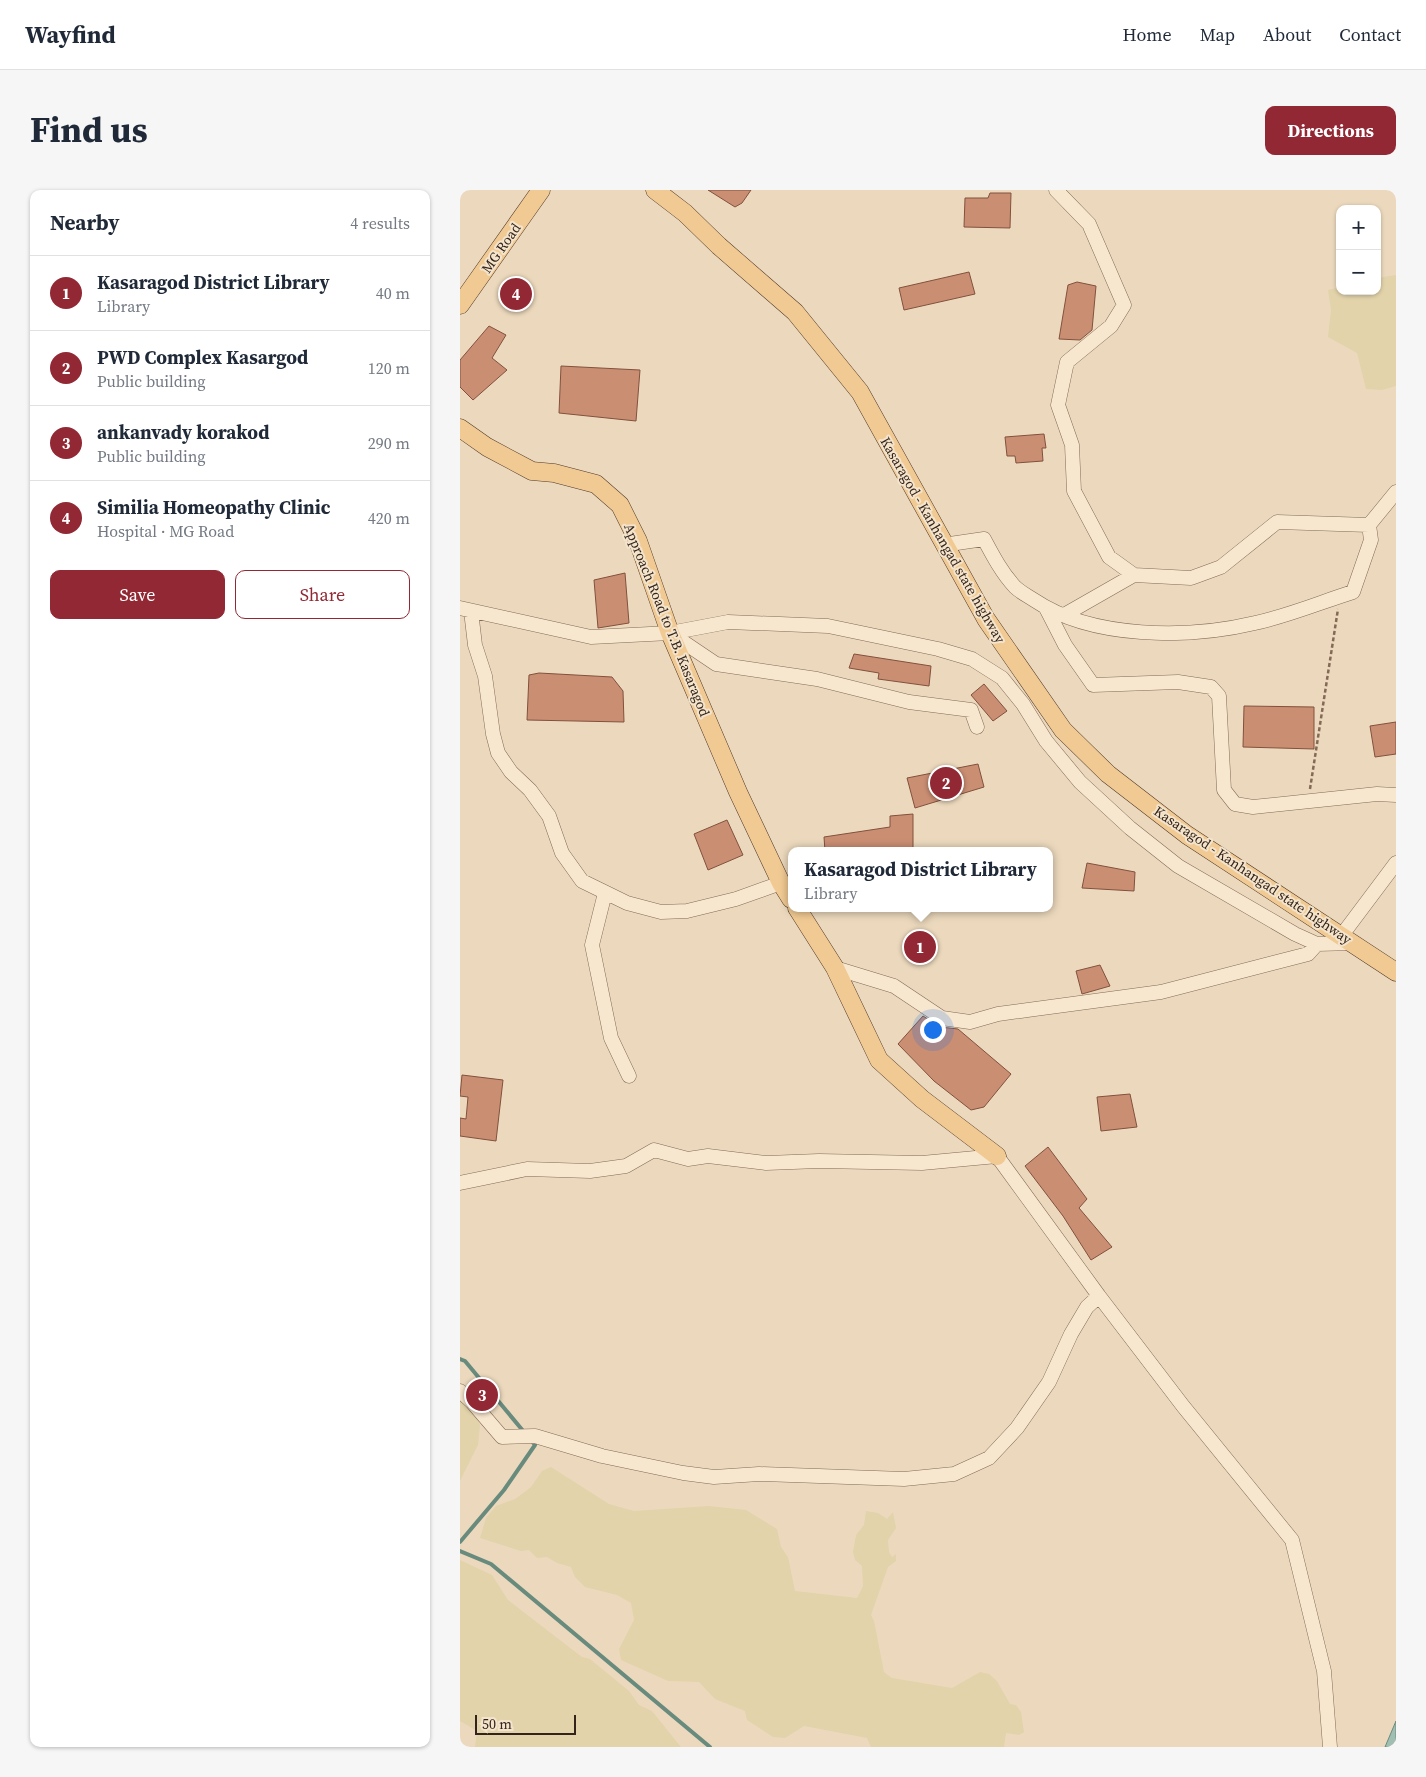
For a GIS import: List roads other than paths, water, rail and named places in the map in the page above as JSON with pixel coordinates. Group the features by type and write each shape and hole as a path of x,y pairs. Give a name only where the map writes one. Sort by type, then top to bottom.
{"main road":[{"name":"MG Road","path":"460,305 541,190"},
{"name":"Kasaragod - Kanhangad state highway","path":"655,190 685,213 719,246 795,312 860,392 943,545 986,619 1069,736 1108,774 1187,835 1396,972"},
{"name":"Approach Road to T.B. Kasaragod","path":"460,428 487,447 532,471 554,473 596,484 620,505 638,541 670,633 738,792 788,894"},
{"path":"800,912 835,968 879,1060 922,1099 997,1156"}],"street":[{"path":"1056,190 1089,224 1124,304 1111,326 1067,362 1058,406 1072,445 1074,491 1109,557 1134,575 1191,578 1221,567 1278,522 1370,525"},
{"path":"943,545 984,539 998,564 1016,588 1046,608 1090,625 1136,632 1219,630 1256,623 1353,592 1372,540 1370,525 1396,492"},
{"path":"1064,615 1134,575"},
{"path":"1046,608 1065,645 1093,685 1178,682 1212,687 1219,696 1224,790 1235,804 1253,807 1308,800 1396,795"},
{"path":"781,883 736,899 687,911 661,912 627,903 582,881 562,853 549,816 530,790 511,772 498,753 493,734 485,676 466,610 590,637 670,633 728,622 828,626 938,649 972,659 1002,678 1023,704 1046,741 1080,782 1130,828 1178,866 1295,934 1317,944 1347,939 1396,863"},
{"path":"670,633 716,664 817,679 909,702 971,710 977,727"},
{"path":"604,893 592,945 611,1038 629,1076"},
{"path":"835,968 894,986 942,1018 970,1022 998,1014 1161,992 1308,954 1317,944"},
{"path":"460,1183 527,1169 590,1172 626,1166 654,1150 688,1159 708,1156 766,1163 819,1160 922,1163 997,1156 1099,1296 1183,1406 1292,1540 1324,1671 1330,1747"},
{"path":"460,1392 472,1402 502,1436 535,1436 602,1456 683,1473 714,1477 759,1474 904,1479 954,1474 989,1458 1017,1428 1049,1382 1071,1334 1087,1307 1099,1296"}],"waterway":[{"path":"460,1359 465,1361 524,1432"},
{"path":"460,1542 504,1490 535,1445 530,1439"},
{"path":"460,1551 491,1564 710,1747"}],"place":[{"name":"Similia Homeopathy Clinic","path":"516,294"},
{"name":"PWD Complex Kasargod","path":"946,783"},
{"name":"Kasaragod District Library","path":"920,947"},
{"name":"ankanvady korakod","path":"482,1395"}]}
